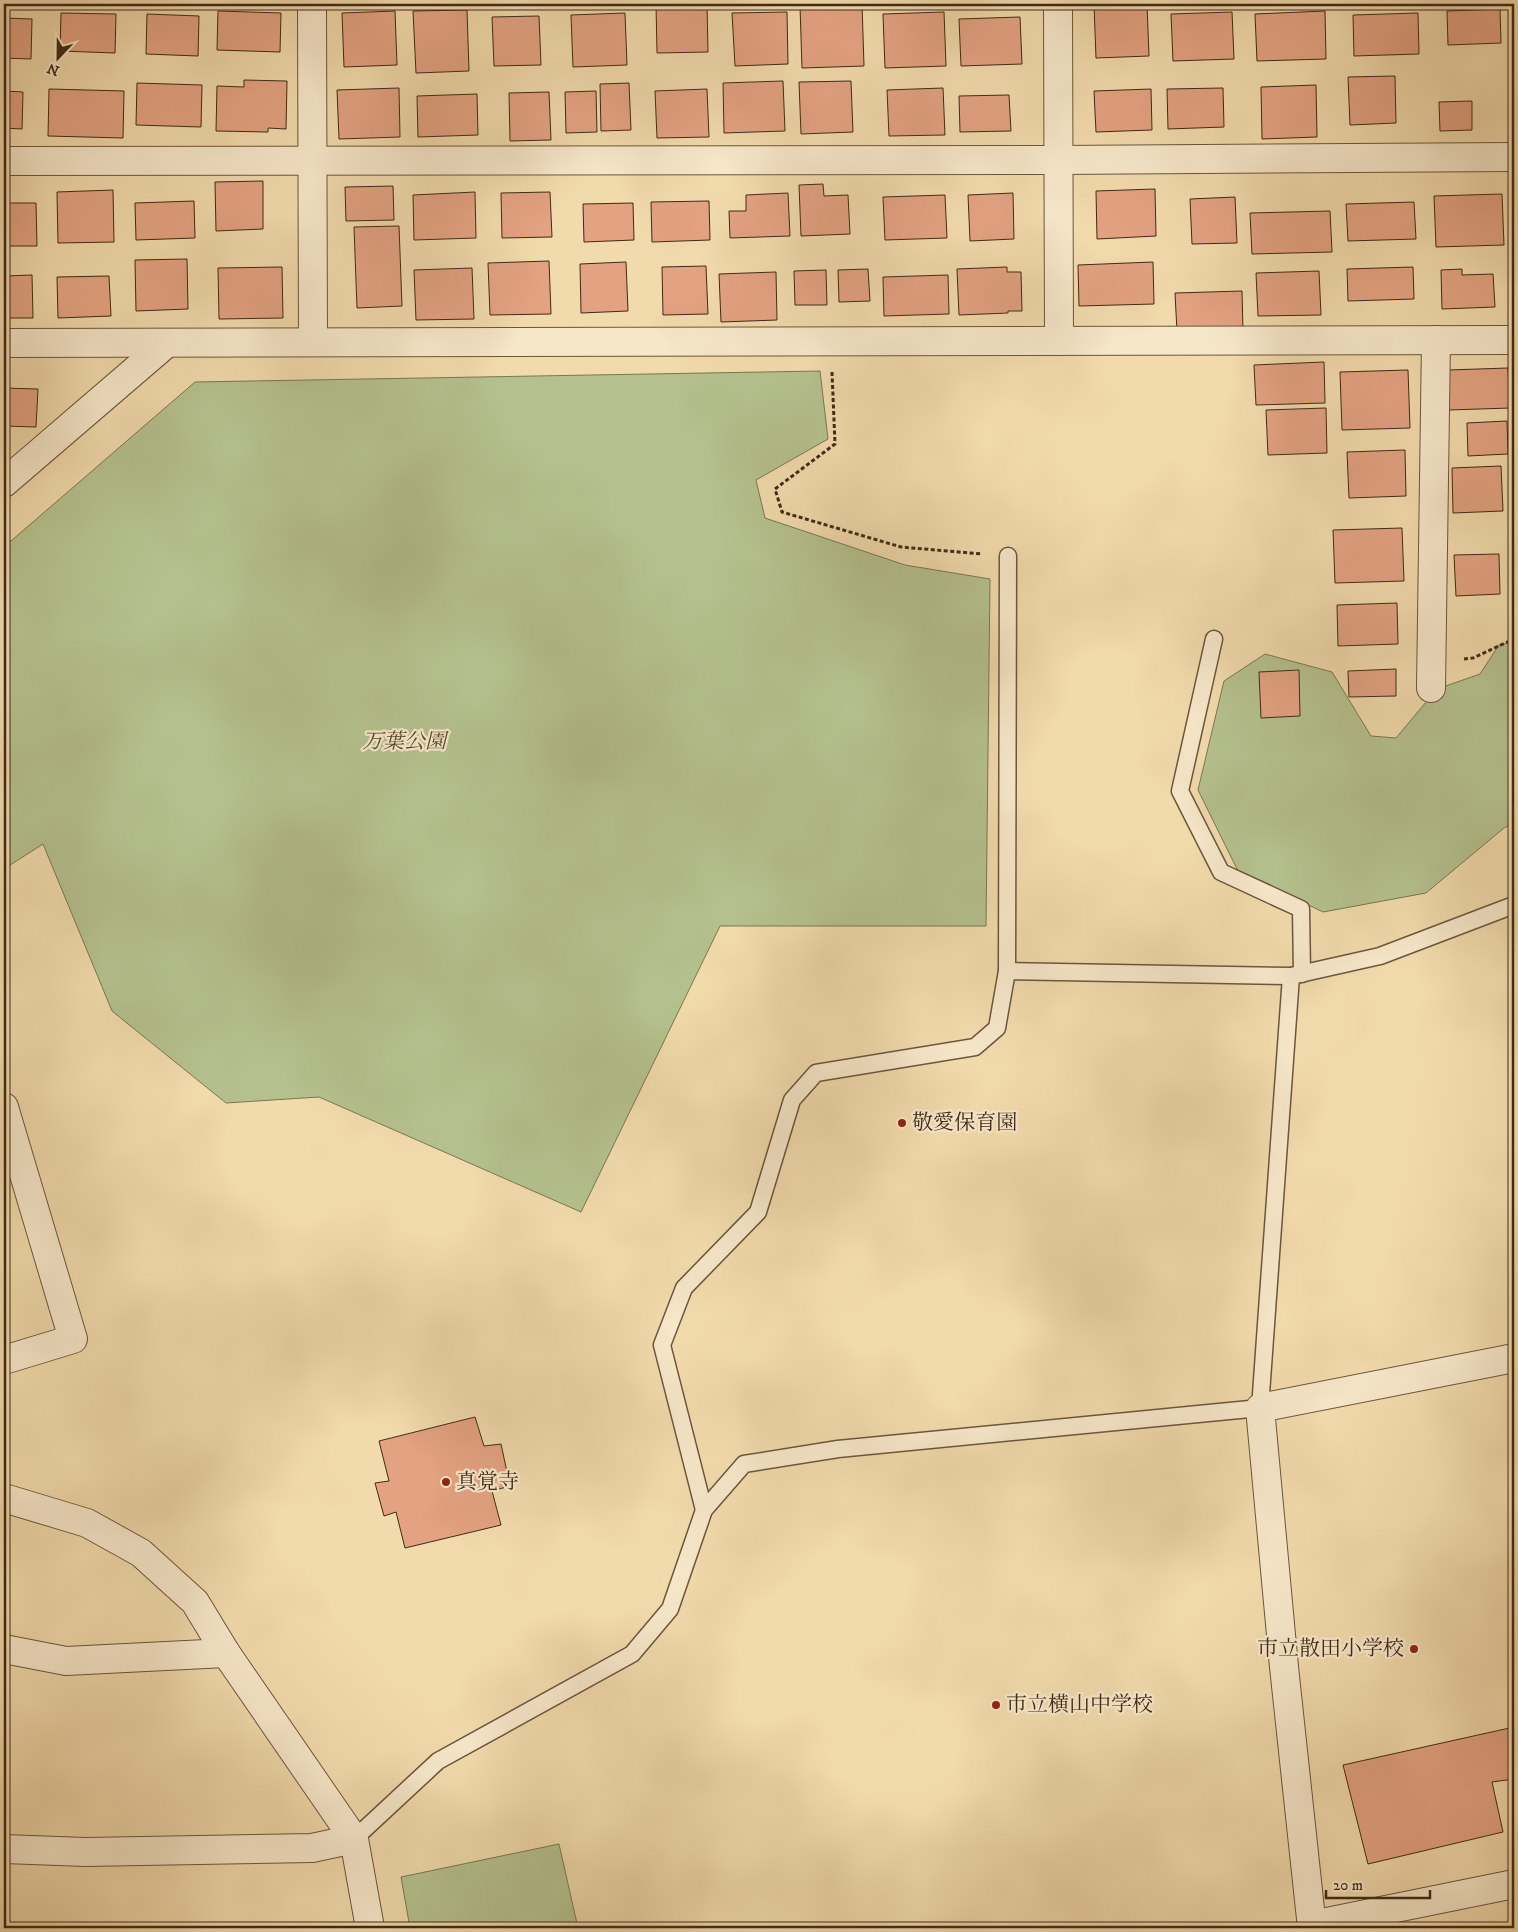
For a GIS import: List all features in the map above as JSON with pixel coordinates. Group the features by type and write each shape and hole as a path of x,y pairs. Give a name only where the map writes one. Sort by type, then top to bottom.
{"street":[{"path":"312,4 313,342"},
{"path":"1058,4 1059,340"},
{"path":"4,162 1514,157"},
{"path":"1431,688 1436,340"},
{"path":"4,343 1514,340"},
{"path":"4,483 167,343"},
{"path":"4,1107 73,1340 4,1360"},
{"path":"1514,1358 1260,1408 1284,1667 1312,1927 1514,1884"},
{"path":"4,1498 87,1523 141,1553 195,1602 226,1653 354,1839 370,1928"},
{"path":"4,1649 66,1661 226,1653"},
{"path":"4,1849 85,1852 312,1848 354,1839"}],"lane":[{"path":"704,1510 662,1345 684,1288 758,1212 792,1100 816,1073 975,1047 997,1028 1007,972 1008,556"},
{"path":"354,1839 438,1761 632,1654 670,1609 704,1510 744,1464 838,1449 1260,1408 1301,909 1222,872 1180,791 1214,640"},
{"path":"1007,972 1296,975 1380,956 1514,905"}],"path":[{"path":"831,341 835,444 775,489 782,512 901,547 1008,556"},
{"path":"1432,660 1473,658 1514,639"}],"green space":[{"name":"万葉公園","path":"820,371 828,439 756,480 765,518 905,565 990,579 986,926 720,926 581,1212 319,1097 226,1103 112,1011 43,844 4,869 4,547 195,382"},
{"path":"1514,642 1514,823 1504,828 1426,893 1323,912 1238,871 1198,790 1224,681 1265,654 1332,672 1371,736 1396,738 1437,689 1480,674 1499,645"},
{"path":"559,1844 578,1928 410,1928 401,1877"}],"building":[{"path":"656,4 707,4 708,52 657,53"},
{"path":"862,4 864,66 802,68 800,6"},
{"path":"1094,4 1147,4 1149,56 1096,58"},
{"path":"1500,9 1501,43 1448,45 1447,11"},
{"path":"467,10 469,71 416,73 413,11"},
{"path":"218,11 281,13 280,52 217,50"},
{"path":"395,11 397,65 344,67 342,13"},
{"path":"1325,11 1326,59 1257,61 1255,14"},
{"path":"787,12 788,64 735,66 732,13"},
{"path":"944,12 946,66 885,68 883,14"},
{"path":"1232,12 1234,59 1173,61 1171,14"},
{"path":"61,13 116,14 115,53 60,51"},
{"path":"625,13 627,65 573,67 571,15"},
{"path":"1418,13 1419,54 1354,56 1353,15"},
{"path":"147,14 199,16 198,56 146,54"},
{"path":"539,16 541,65 494,66 492,17"},
{"path":"1020,17 1022,64 961,66 959,19"},
{"path":"4,18 32,19 31,59 4,58"},
{"path":"1395,76 1396,123 1350,125 1348,77"},
{"path":"244,80 287,81 286,129 268,128 268,132 216,131 217,86 244,87"},
{"path":"783,81 785,131 724,133 723,83"},
{"path":"851,81 853,132 801,134 799,82"},
{"path":"137,83 202,85 201,127 136,125"},
{"path":"629,83 631,130 601,131 600,84"},
{"path":"1316,85 1317,137 1262,139 1261,87"},
{"path":"399,88 400,137 339,139 337,90"},
{"path":"943,88 945,135 889,136 887,90"},
{"path":"1223,88 1224,127 1168,129 1167,89"},
{"path":"49,89 124,91 123,138 48,136"},
{"path":"707,89 709,137 657,138 655,91"},
{"path":"1151,89 1152,130 1096,132 1094,91"},
{"path":"4,91 23,92 22,129 4,128"},
{"path":"596,91 597,132 566,133 565,92"},
{"path":"549,92 551,140 510,141 509,93"},
{"path":"477,94 478,135 418,137 417,96"},
{"path":"1009,95 1011,131 960,132 959,96"},
{"path":"1472,101 1472,130 1440,131 1439,102"},
{"path":"263,181 263,229 216,231 215,182"},
{"path":"823,184 824,196 848,195 850,234 801,236 799,185"},
{"path":"393,186 394,220 346,221 345,187"},
{"path":"1155,189 1156,236 1097,239 1096,191"},
{"path":"113,190 114,242 58,243 57,192"},
{"path":"475,192 476,238 414,240 413,195"},
{"path":"550,192 552,237 502,238 501,193"},
{"path":"788,193 790,236 730,238 729,211 746,211 746,195"},
{"path":"1013,193 1014,239 970,241 968,195"},
{"path":"1502,194 1504,245 1436,247 1434,196"},
{"path":"945,195 947,238 885,240 883,197"},
{"path":"1235,197 1237,243 1192,244 1190,199"},
{"path":"194,201 195,238 136,240 135,203"},
{"path":"709,201 710,240 652,242 651,202"},
{"path":"1414,202 1416,239 1348,241 1346,204"},
{"path":"4,203 36,203 37,246 4,246"},
{"path":"633,203 634,240 584,242 583,204"},
{"path":"1330,211 1332,252 1252,254 1250,213"},
{"path":"399,226 402,306 357,308 354,227"},
{"path":"187,259 188,309 136,311 135,260"},
{"path":"549,261 551,314 490,315 488,263"},
{"path":"626,262 628,311 581,313 580,264"},
{"path":"1153,262 1154,304 1079,306 1078,265"},
{"path":"706,266 708,314 663,315 662,267"},
{"path":"282,267 283,318 219,319 218,268"},
{"path":"1007,267 1007,272 1021,272 1022,311 959,315 957,269"},
{"path":"1413,267 1414,299 1348,301 1347,269"},
{"path":"472,268 474,319 416,320 414,270"},
{"path":"868,269 870,301 839,302 838,270"},
{"path":"1462,269 1462,275 1493,274 1495,307 1442,309 1441,270"},
{"path":"826,270 827,305 795,305 794,271"},
{"path":"1319,271 1321,315 1258,316 1256,273"},
{"path":"776,272 777,320 721,322 719,274"},
{"path":"32,275 33,318 4,318 4,276"},
{"path":"948,275 949,314 884,316 883,277"},
{"path":"109,276 111,316 58,318 57,277"},
{"path":"1242,291 1243,330 1177,332 1175,293"},
{"path":"1324,362 1325,403 1256,405 1254,365"},
{"path":"1508,368 1510,408 1449,410 1448,370"},
{"path":"1408,370 1410,428 1342,430 1340,372"},
{"path":"4,388 38,389 36,427 4,426"},
{"path":"1326,408 1327,453 1268,455 1266,410"},
{"path":"1507,421 1508,454 1468,456 1467,423"},
{"path":"1405,450 1406,496 1349,498 1347,452"},
{"path":"1501,466 1503,511 1453,513 1452,468"},
{"path":"1402,528 1404,581 1335,583 1333,530"},
{"path":"1499,554 1500,594 1456,596 1454,555"},
{"path":"1397,603 1398,644 1338,646 1337,605"},
{"path":"1396,669 1396,696 1349,697 1348,671"},
{"path":"1299,670 1300,716 1261,718 1259,672"},
{"name":"真覚寺","path":"475,1417 484,1446 501,1444 510,1486 492,1491 501,1525 405,1548 396,1512 384,1516 375,1483 389,1481 379,1441"},
{"path":"1514,1727 1514,1779 1492,1782 1503,1832 1368,1864 1343,1765"}],"place":[{"name":"敬愛保育園","path":"902,1123"},
{"name":"真覚寺","path":"446,1482"},
{"name":"市立散田小学校","path":"1414,1649"},
{"name":"市立横山中学校","path":"996,1705"}]}
